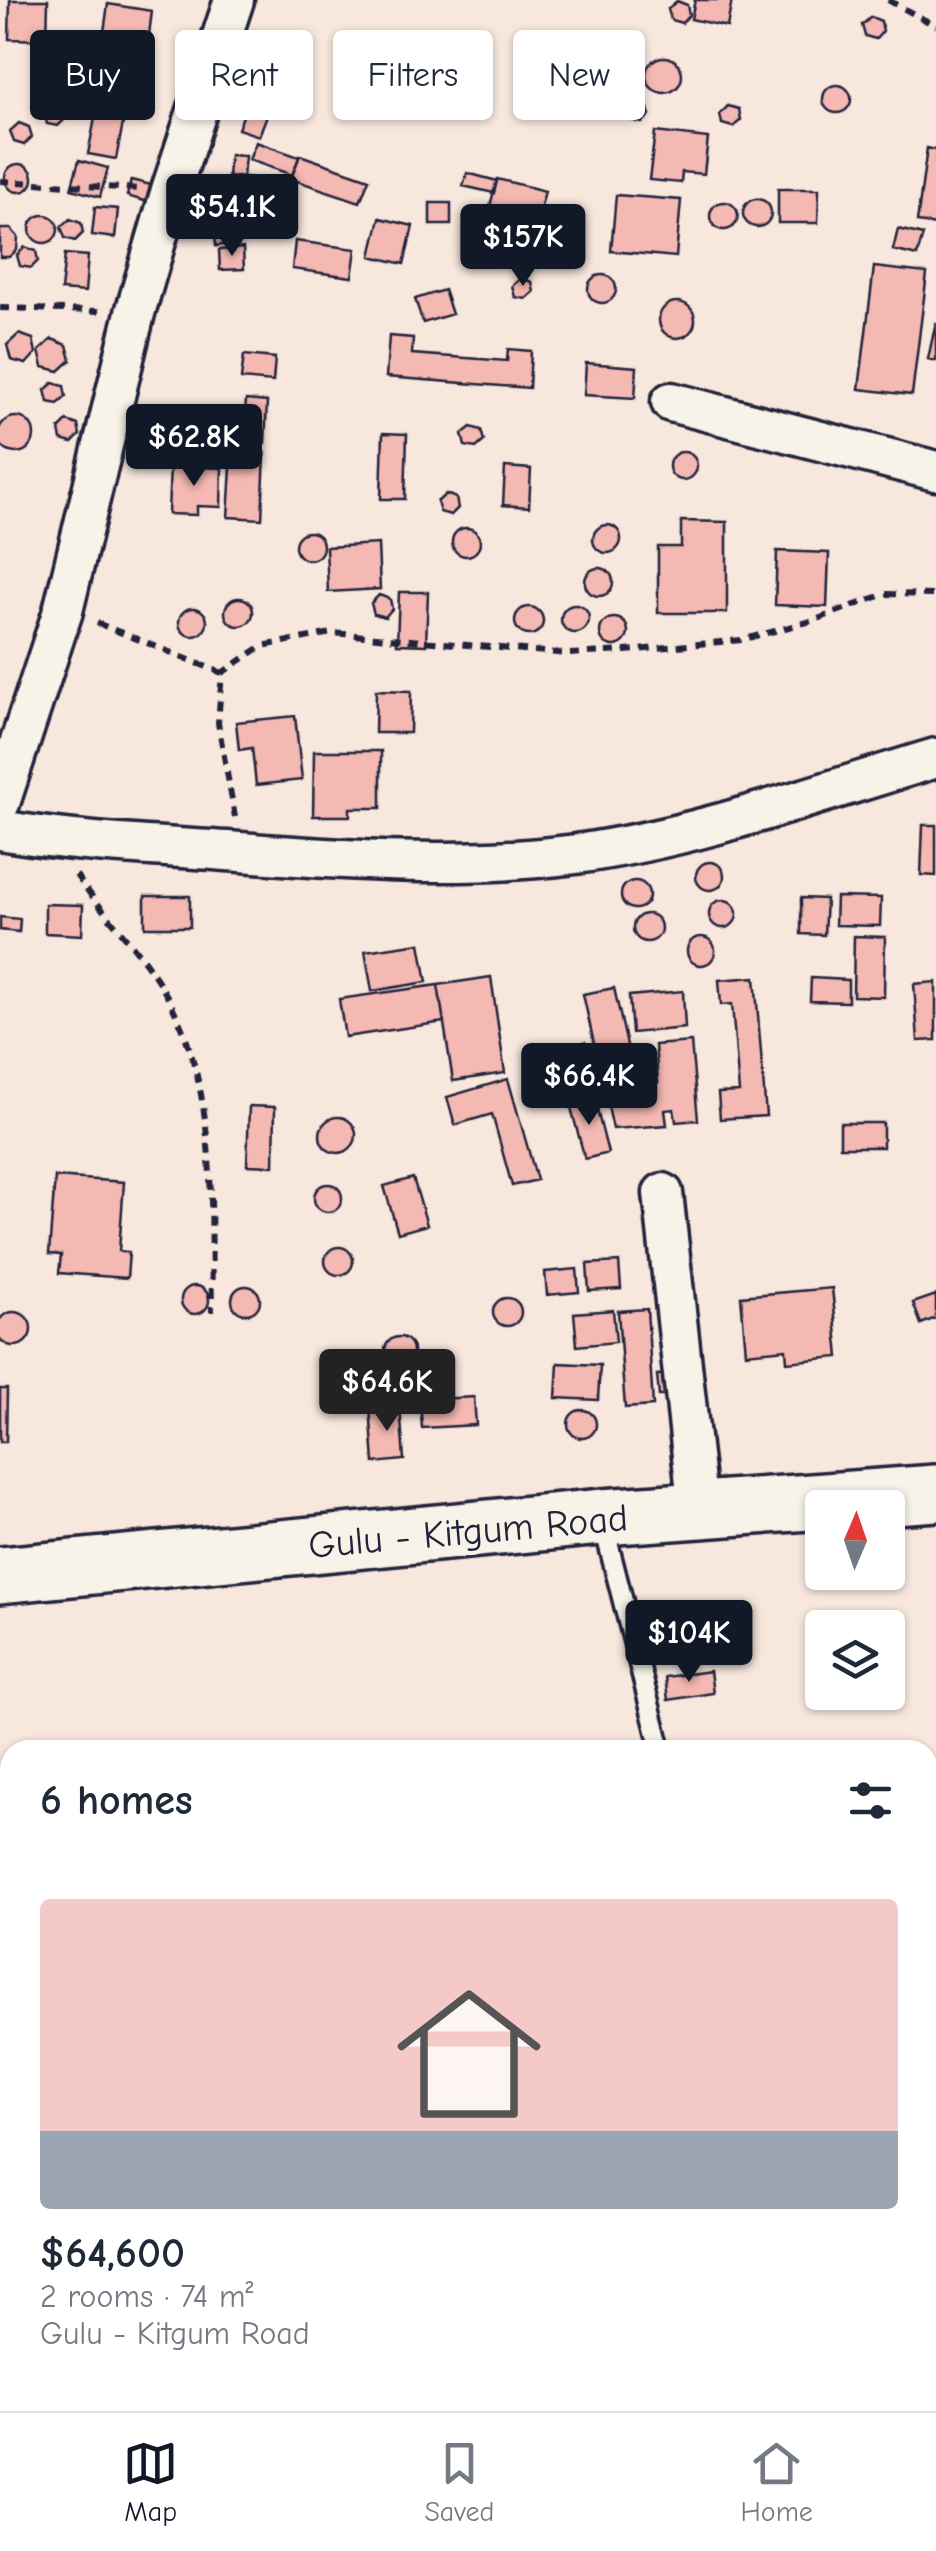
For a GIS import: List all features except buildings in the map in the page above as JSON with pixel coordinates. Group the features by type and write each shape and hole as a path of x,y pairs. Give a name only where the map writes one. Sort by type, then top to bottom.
{"main road":[{"name":"Gulu - Kitgum Road","path":"0,1575 602,1518 936,1493"}],"street":[{"path":"3,782 63,610 170,190 234,0"},
{"path":"670,402 936,471"},
{"path":"0,830 50,838 388,862 502,862 578,854 664,837 936,758"},
{"path":"663,1193 698,1510"}],"lane":[{"path":"602,1518 658,1740"}],"path":[{"path":"888,0 936,26"},
{"path":"0,181 170,190"},
{"path":"0,308 136,313"},
{"path":"222,673 262,646 332,634 568,654 624,652 741,640 814,620 885,594 936,595"},
{"path":"63,610 222,673"},
{"path":"222,673 218,723 242,852"},
{"path":"50,838 160,984 190,1050 208,1129 212,1312"}]}
